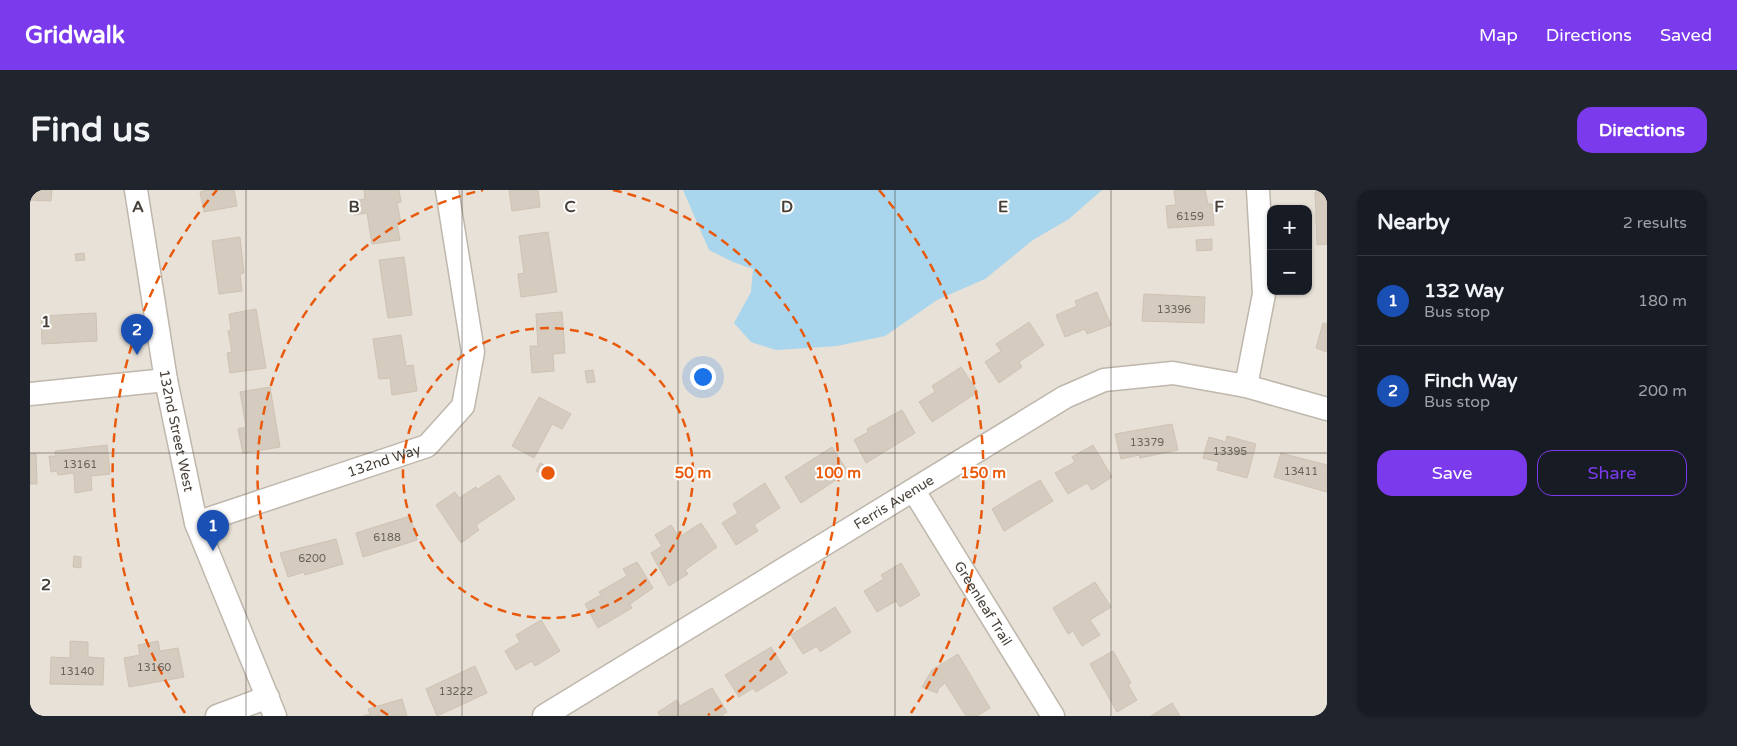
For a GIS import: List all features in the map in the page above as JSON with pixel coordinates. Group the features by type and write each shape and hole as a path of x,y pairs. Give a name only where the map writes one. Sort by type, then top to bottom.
{"street":[{"name":"132nd Street West","path":"136,190 166,380 196,523 272,706"},
{"name":"132nd Way","path":"196,523 427,446 463,406 473,352 447,190"},
{"path":"1246,386 1264,294 1258,190"},
{"name":"Ferris Avenue","path":"544,716 1065,398 1104,380 1174,373 1246,386 1327,409"},
{"path":"30,394 166,380"},
{"name":"Greenleaf Trail","path":"914,491 1053,716"},
{"path":"216,716 272,706"}],"shaded area":[{"path":"30,190 1327,190 1327,716 30,716"}],"water":[{"path":"683,190 1102,190 1069,219 1033,240 985,279 937,300 885,336 837,346 776,350 751,342 734,323 751,292 753,269 733,262 709,250"}],"building":[{"path":"30,190 52,190 51,201 30,200"},
{"path":"207,190 234,190 237,206 204,212 200,192"},
{"path":"364,190 399,190 401,202 397,203 401,223 397,223 400,240 372,244 367,213 354,215 352,201 365,199"},
{"path":"509,190 538,190 540,207 512,211"},
{"path":"1174,190 1205,190 1208,204 1212,204 1214,225 1168,228 1166,206 1176,205"},
{"path":"1327,191 1327,244 1317,245 1315,192"},
{"path":"548,232 557,292 521,297 518,274 524,273 519,236"},
{"path":"240,237 244,273 240,274 242,291 219,294 212,241"},
{"path":"1212,239 1212,250 1197,251 1196,240"},
{"path":"84,253 85,260 76,261 75,254"},
{"path":"404,257 412,315 388,318 379,260"},
{"path":"1097,292 1111,325 1087,334 1085,329 1065,337 1056,315 1077,306 1075,301"},
{"path":"1144,294 1205,297 1204,323 1142,321"},
{"path":"256,309 266,368 230,373 227,353 232,352 228,331 231,330 229,314"},
{"path":"562,312 565,353 553,354 554,371 532,373 530,346 538,346 536,314"},
{"path":"96,313 97,341 42,344 41,316"},
{"path":"1029,322 1044,345 1019,362 1022,367 999,383 985,362 1001,351 996,344"},
{"path":"1323,323 1327,324 1327,352 1316,348"},
{"path":"401,335 406,366 413,365 417,391 392,395 390,378 379,379 373,339"},
{"path":"961,367 978,392 932,422 919,402 935,392 932,386"},
{"path":"593,370 595,382 587,383 585,371"},
{"path":"270,387 280,447 243,453 238,429 246,427 240,392"},
{"path":"539,397 571,414 562,429 552,424 534,458 512,446"},
{"path":"902,410 915,433 866,463 854,440 868,432 867,429"},
{"path":"1172,424 1178,450 1140,458 1139,455 1121,459 1115,434"},
{"path":"1227,436 1256,444 1247,478 1217,470 1219,462 1203,458 1209,437 1226,442"},
{"path":"107,445 110,474 91,476 92,490 75,493 74,473 58,475 57,471 51,472 49,456 56,456 55,451"},
{"path":"1093,445 1112,477 1092,490 1087,483 1068,494 1055,473 1075,462 1072,457"},
{"path":"832,447 848,472 801,503 785,477"},
{"path":"1281,453 1327,465 1327,492 1274,477"},
{"path":"30,454 36,454 37,484 30,484"},
{"path":"540,463 548,467 544,475 536,471"},
{"path":"499,475 515,499 476,525 479,530 461,543 436,505 455,492 459,498 476,487 478,489"},
{"path":"1040,480 1053,501 1004,531 992,509"},
{"path":"765,483 780,508 754,525 758,531 736,545 722,523 738,513 733,504"},
{"path":"410,516 417,540 363,557 356,533"},
{"path":"701,523 717,547 685,570 688,574 669,586 651,553 662,546 655,535 671,525 679,537"},
{"path":"336,539 343,564 305,575 304,572 288,577 280,553"},
{"path":"74,556 81,557 81,568 73,567"},
{"path":"637,562 653,588 630,604 632,608 598,628 585,604 601,595 599,592 627,576 623,569"},
{"path":"901,563 920,595 900,607 896,601 877,612 864,591 884,579 881,575"},
{"path":"1095,582 1111,607 1090,620 1100,635 1082,646 1073,631 1068,634 1053,608"},
{"path":"835,607 851,632 820,652 817,646 803,654 791,635"},
{"path":"541,620 560,651 535,666 532,661 516,670 505,651 520,642 516,635"},
{"path":"70,641 88,642 88,657 104,658 103,685 50,684 51,657 70,658"},
{"path":"158,641 160,651 178,648 184,677 129,687 124,658 140,655 138,645"},
{"path":"771,647 787,673 756,692 753,688 739,697 725,675"},
{"path":"1113,651 1131,683 1128,685 1137,700 1117,712 1090,664"},
{"path":"958,654 990,708 977,716 966,716 945,683 939,688 937,693 922,687 932,670"},
{"path":"475,666 487,693 437,716 426,689"},
{"path":"712,688 727,712 721,716 660,716 658,712 677,700 680,706"},
{"path":"402,699 407,716 363,716 370,714 368,709"},
{"path":"1172,703 1180,716 1151,716"}],"place":[{"name":"Finch Way","path":"137,355"},
{"name":"132 Way","path":"213,551"}]}
